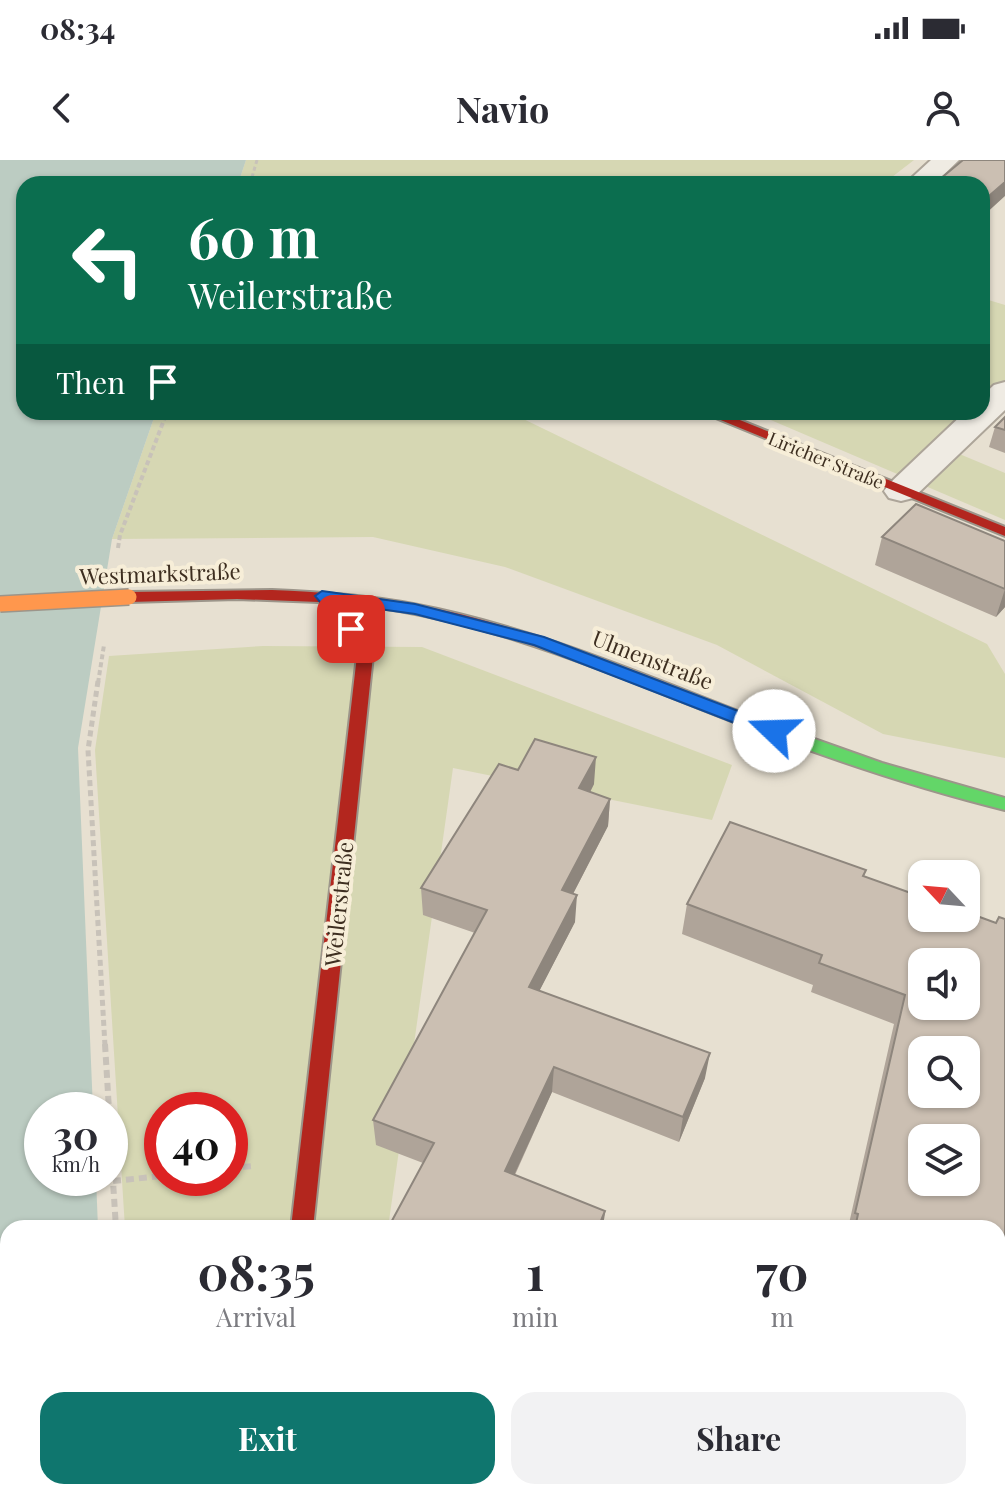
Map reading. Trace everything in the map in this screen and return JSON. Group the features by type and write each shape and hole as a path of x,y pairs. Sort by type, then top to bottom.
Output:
{"street":[{"path":"927,176 946,160"},
{"name":"Liricher Straße","path":"990,406 1005,392"},
{"name":"Liricher Straße","path":"728,420 1005,532"},
{"name":"Liricher Straße","path":"901,491 976,420"},
{"name":"Westmarkstraße","path":"0,604 254,593 322,596"},
{"name":"Ulmenstraße","path":"322,596 415,609 539,641 858,764 926,785 1005,804"},
{"name":"Weilerstraße","path":"303,1220 366,646 322,596"}],"path":[{"path":"118,550 120,535 164,420"},
{"path":"104,643 88,750 108,1092"},
{"path":"114,1196 115,1220"}],"green space":[{"path":"246,160 914,160 893,176 241,176"},
{"path":"990,300 1005,305 1005,386 990,402"},
{"path":"153,420 525,420 987,644 1005,674 1005,758 883,734 717,645 505,567 373,537 112,539"},
{"path":"771,420 972,420 945,448 1005,473 1005,520"},
{"path":"263,646 422,647 732,765 712,820 453,768 389,1220 124,1220 123,1196 128,1196 128,1092 116,1092 95,750 109,656"}],"shaded area":[{"path":"0,160 246,160 241,176 16,176 16,420 153,420 112,539 78,748 92,1092 24,1092 24,1196 97,1196 98,1220 0,1220"}],"building":[{"path":"963,160 1005,160 1005,182 990,195 990,176 944,176"},
{"path":"1005,417 1005,430 995,427"},
{"path":"916,504 1005,541 1005,589 882,537"},
{"path":"535,739 596,757 579,788 610,799 562,890 577,895 529,987 710,1053 683,1117 554,1067 505,1171 605,1211 601,1220 392,1220 434,1143 373,1120 487,910 421,888 499,764 518,770"},
{"path":"730,822 866,870 863,876 908,892 908,932 980,932 980,917 996,923 999,917 1005,919 1005,1220 857,1220 858,1214 855,1213 905,995 819,963 822,955 687,904"}],"traffic: fast":[{"path":"750,722 876,768 1005,804"}],"traffic: jam":[{"path":"728,420 1005,532"},
{"path":"129,597 308,596 415,609 501,630 543,644 750,722"},
{"path":"303,1220 366,646 322,596"}],"traffic: slow":[{"path":"0,604 129,597"}],"route":[{"path":"351,629 322,596 415,609 539,641 774,731"}]}
